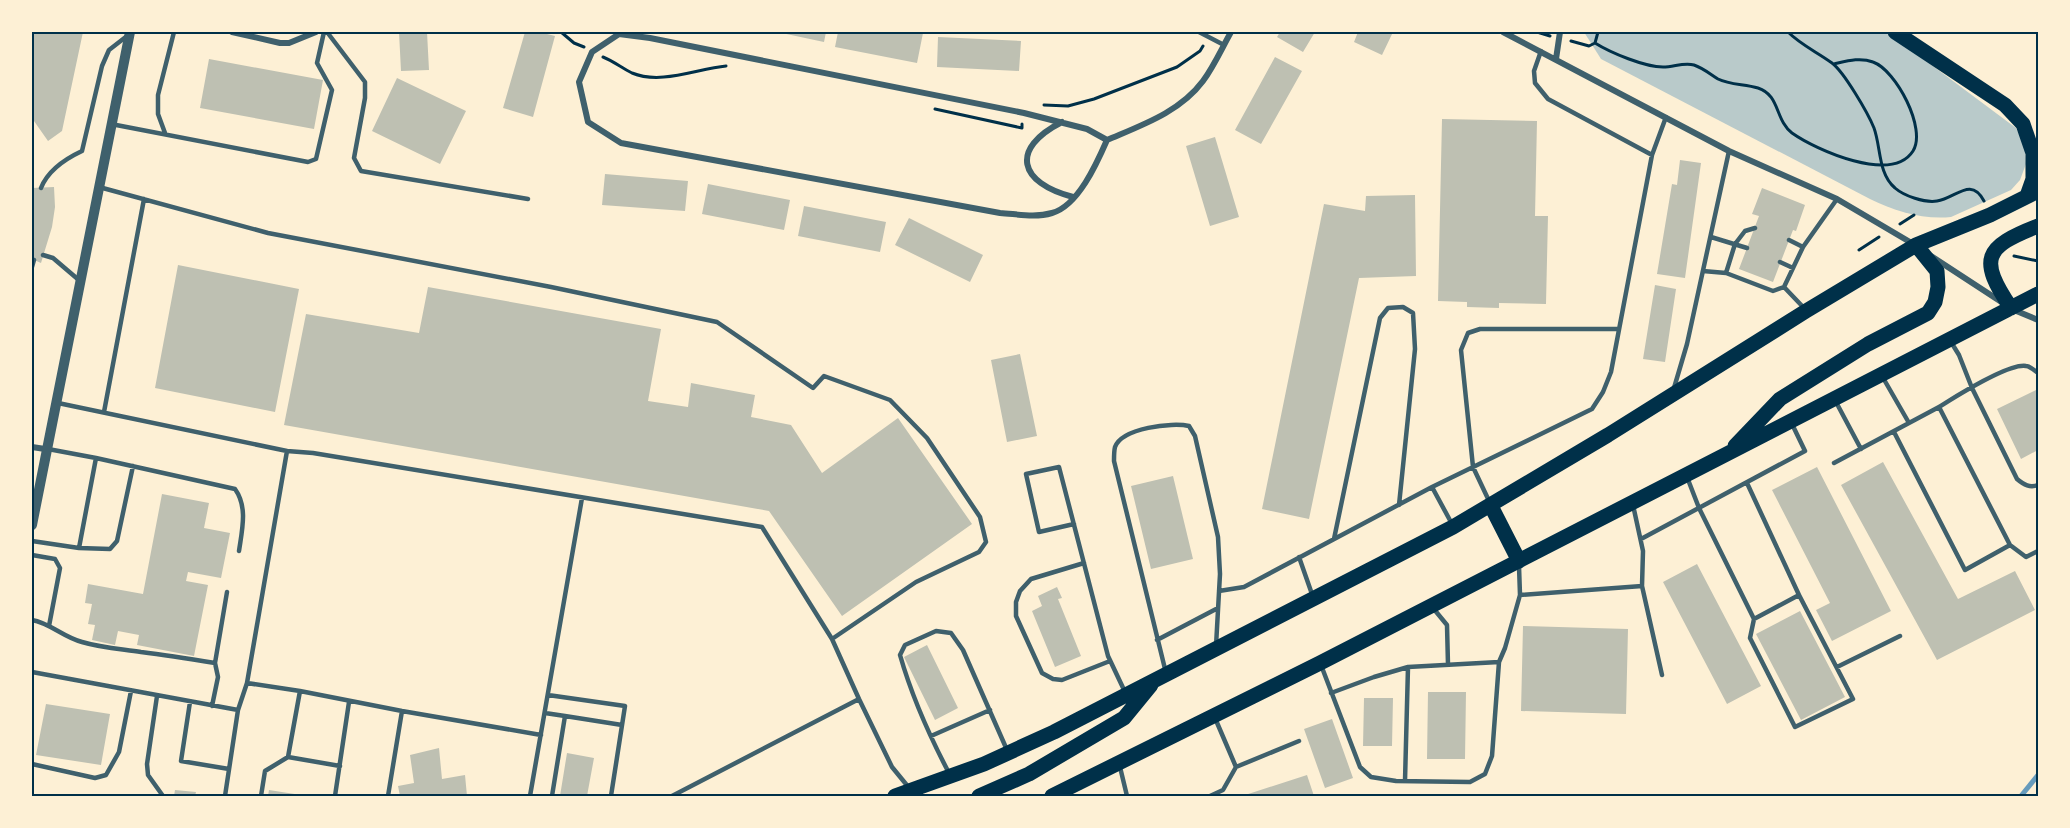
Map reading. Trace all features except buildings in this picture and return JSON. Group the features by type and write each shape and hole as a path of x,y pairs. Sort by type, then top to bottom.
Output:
{"main road":[{"path":"895,796 913,794 951,775 1054,732 1453,527 1608,435 1672,393 1916,245 2033,194 2033,153 2023,124 2005,105 1895,32"},
{"path":"2011,308 1992,278 1990,263 1996,249 2003,243 2038,226"},
{"path":"1726,454 1780,399 1868,344 1928,313 1935,302 1938,286 1937,272 1916,245"},
{"path":"1052,796 1432,606 2038,294"},
{"path":"1491,506 1519,561"},
{"path":"979,796 1038,770 1124,718 1160,677"}],"street":[{"path":"232,32 280,43 290,43 316,32"},
{"path":"1107,140 1087,129 1063,122 650,38 620,34 592,51 579,82 588,122 621,143 1000,213 1038,215 1054,213 1073,197 1091,174 1107,140 1156,119 1182,103 1203,81 1231,32"},
{"path":"1503,32 1729,151 1837,199 1916,245 2011,308 2038,320"},
{"path":"1556,59 1560,32"},
{"path":"32,525 45,449 130,33"},
{"path":"1063,122 1038,137 1030,149 1029,171 1044,187 1073,197"},
{"path":"32,447 45,449"}],"lane":[{"path":"165,133 158,114 158,95 174,32"},
{"path":"111,124 308,162 316,159 332,90 317,63 325,32"},
{"path":"325,32 364,82 365,98 354,158 361,171 528,200"},
{"path":"1199,32 1224,45"},
{"path":"41,188 45,177 68,158 82,151 102,66 109,50 130,33"},
{"path":"1541,51 1534,71 1535,83 1548,99 1652,155"},
{"path":"1219,591 1244,587 1432,487 1592,409 1603,392 1611,372 1652,155 1666,117"},
{"path":"1672,393 1687,344 1729,151"},
{"path":"99,187 268,233 551,286 717,322 813,388 824,376 890,400 927,438 980,517 986,542 979,552 916,582 832,639"},
{"path":"1703,271 1725,273 1773,291 1784,287 1803,247 1837,199"},
{"path":"104,412 144,200"},
{"path":"1725,273 1735,244 1745,231 1755,228"},
{"path":"1711,237 1747,248"},
{"path":"1789,240 1803,247"},
{"path":"43,255 52,258 80,281"},
{"path":"32,267 34,260"},
{"path":"1780,262 1793,268"},
{"path":"1784,287 1806,311"},
{"path":"1334,538 1380,318 1388,308 1403,307 1413,313 1415,349 1399,505"},
{"path":"1491,506 1473,467 1461,350 1468,333 1480,329 1619,329"},
{"path":"1950,340 2017,479 2024,485 2033,487 2038,485"},
{"path":"1834,463 1997,374 2025,366 2038,373"},
{"path":"1882,375 1909,423"},
{"path":"1834,399 1861,449"},
{"path":"55,402 287,451 313,453 762,527 832,639 892,767 913,794"},
{"path":"1939,407 2010,545 2026,556 2038,551"},
{"path":"1641,540 1805,451 1790,422"},
{"path":"1160,677 1157,640 1114,461 1115,447 1122,438 1157,425 1189,426 1195,436 1218,537 1219,591 1216,649"},
{"path":"1894,432 1965,570 2010,545"},
{"path":"45,449 235,489 241,498 243,514 239,551"},
{"path":"225,796 238,710 247,683 287,451"},
{"path":"79,548 96,458"},
{"path":"32,541 79,548 110,549 117,541 133,466"},
{"path":"1074,524 1039,531 1026,474 1059,467 1074,524 1084,563 1110,661 1126,695"},
{"path":"1686,475 1699,508 1754,619 1750,638 1795,728 1853,699 1799,595 1747,483"},
{"path":"1432,487 1453,527"},
{"path":"530,796 582,498"},
{"path":"1632,503 1641,540 1642,586 1662,675"},
{"path":"32,555 55,559 60,568 49,626"},
{"path":"1299,557 1314,599"},
{"path":"1320,663 1360,767 1371,777 1405,781 1470,782 1485,774 1492,756 1499,662 1506,648 1520,595 1519,561"},
{"path":"1084,563 1031,579 1020,591 1016,602 1016,616 1042,673 1053,679 1062,680 1110,661"},
{"path":"1520,595 1642,586"},
{"path":"212,705 218,676 215,663 227,592"},
{"path":"1754,619 1799,595"},
{"path":"1432,606 1447,625 1448,664"},
{"path":"1157,640 1218,608"},
{"path":"32,620 43,622 58,633 81,642 102,647 215,663"},
{"path":"951,775 911,692 900,656 905,645 936,632 951,633 963,650 1008,753"},
{"path":"1837,667 1900,636"},
{"path":"1331,693 1374,677 1408,668 1499,662"},
{"path":"1405,781 1408,668"},
{"path":"32,672 238,710"},
{"path":"247,683 541,735"},
{"path":"32,764 95,778 106,775 119,752 131,691"},
{"path":"288,757 300,691"},
{"path":"548,695 625,706 611,796"},
{"path":"157,696 147,764 148,775 163,796"},
{"path":"672,796 859,699"},
{"path":"190,702 181,761 229,769"},
{"path":"335,796 349,702"},
{"path":"931,736 990,710"},
{"path":"388,796 402,711"},
{"path":"545,713 622,725"},
{"path":"552,796 565,716"},
{"path":"1214,716 1236,767"},
{"path":"1210,796 1223,790 1236,767 1299,741"},
{"path":"261,796 265,771 288,757 340,766"},
{"path":"1119,764 1127,796"},
{"path":"1223,790 1226,796"}],"path":[{"path":"561,32 574,43 632,73 660,77 719,66 737,68"},
{"path":"1788,32 1805,47 1833,64 1855,95 1874,128 1885,175 1895,188 1916,198 1936,202 1969,189 1977,191 1983,198"},
{"path":"1036,104 1068,106 1094,99 1177,67 1200,51 1209,36"},
{"path":"1595,43 1652,66 1695,65 1719,79 1759,88 1771,96 1782,123 1792,133 1829,153 1850,160 1883,165 1902,160 1913,151 1917,138 1914,116 1891,76 1876,63 1863,59 1833,64"},
{"path":"926,107 1022,128 1023,120"},
{"path":"2008,253 2038,261"}],"shaded area":[{"path":"1584,32 1883,32 1894,37 2016,128 2025,146 2026,164 2020,180 2011,190 1951,217 1920,216 1899,211 1870,199 1601,59"}],"waterway":[{"path":"2021,796 2038,775"}]}
